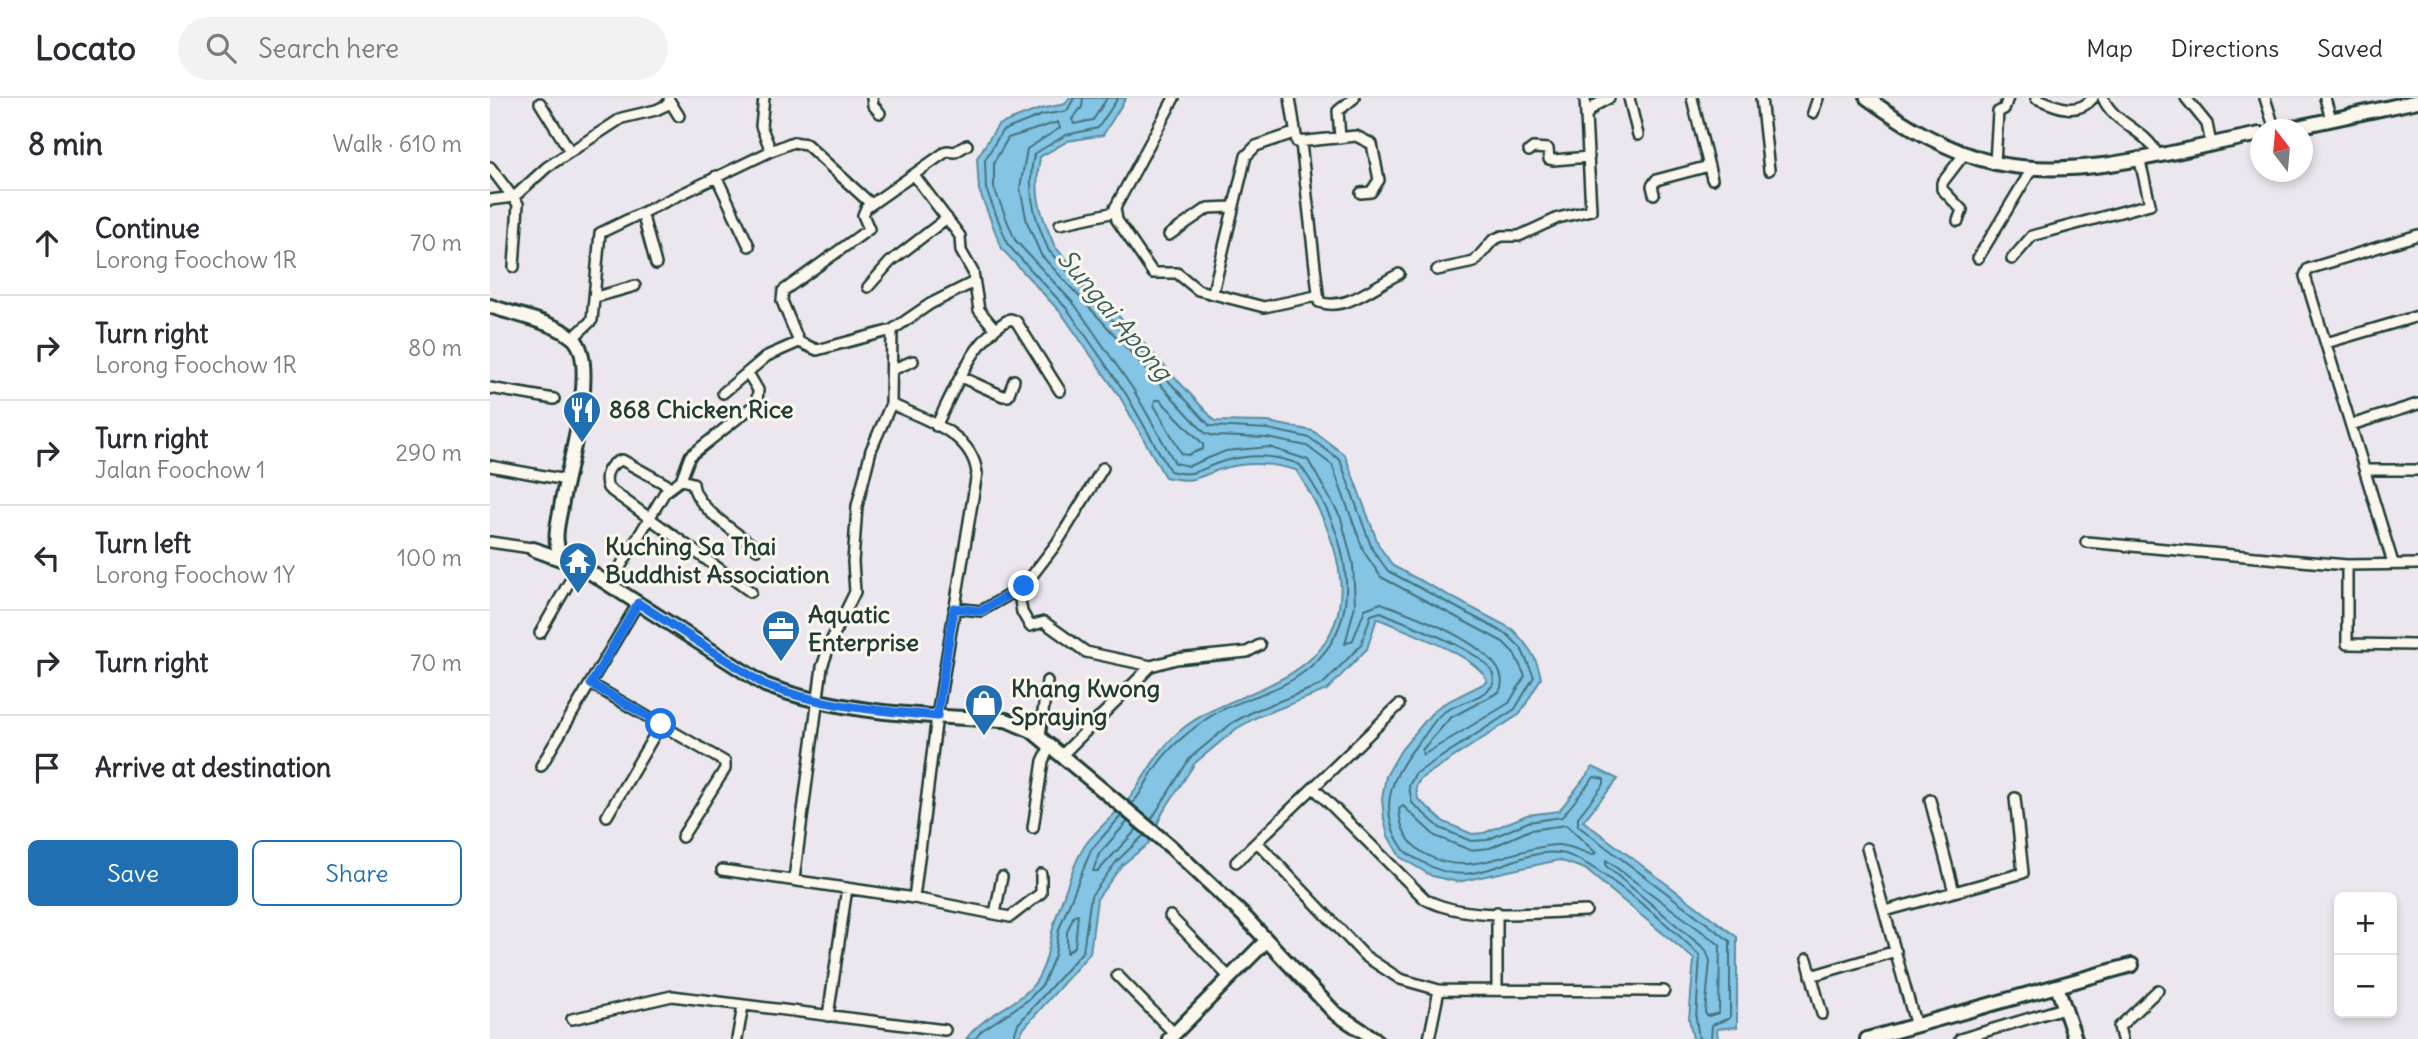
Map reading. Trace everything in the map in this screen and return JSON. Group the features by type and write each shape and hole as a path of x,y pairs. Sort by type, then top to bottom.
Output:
{"street":[{"path":"764,98 761,126 771,151"},
{"path":"872,98 873,105 880,113"},
{"path":"1115,212 1174,98"},
{"path":"1290,98 1297,142 1365,138 1372,144 1379,180 1377,187 1361,192"},
{"path":"1340,138 1338,111 1354,98"},
{"path":"1437,270 1474,262 1493,240 1502,236 1519,236 1544,223 1591,210 1585,98"},
{"path":"1587,114 1596,104 1609,98"},
{"path":"1629,98 1639,135"},
{"path":"1692,98 1712,179"},
{"path":"1761,98 1769,170"},
{"path":"1813,113 1818,98"},
{"path":"1867,98 1910,128 1965,153 1995,163 2033,167 2083,165 2250,136"},
{"path":"1995,163 1998,112 2004,109 2008,98"},
{"path":"2036,98 2070,110 2087,105 2093,98"},
{"path":"2103,98 2113,115 2147,139 2157,154"},
{"path":"2186,98 2207,124 2211,144"},
{"path":"2265,98 2272,119"},
{"path":"2325,98 2331,119"},
{"path":"490,200 514,197 570,151 622,118 656,110 669,100 679,116"},
{"path":"540,103 570,151"},
{"path":"2313,123 2416,105"},
{"path":"1213,292 1223,260 1232,207 1250,150 1294,133"},
{"path":"573,338 592,320 596,297 598,235 771,151 793,142 806,144 871,204"},
{"path":"1301,143 1316,296 1319,302 1326,305 1348,302 1399,274"},
{"path":"967,145 955,152 947,151 871,204 863,212 869,229 780,295 799,342 804,347 817,350 892,330 930,304 972,283"},
{"path":"1529,151 1533,148 1548,149 1549,159 1553,160 1589,157"},
{"path":"1958,221 1962,210 1942,189 1942,183 1965,153"},
{"path":"2012,260 2032,236 2150,204 2139,157"},
{"path":"1654,194 1652,186 1656,180 1709,166"},
{"path":"490,167 514,197 520,213 514,267"},
{"path":"1978,258 2033,167"},
{"path":"914,175 960,236 961,251 973,272 972,283 979,310 995,329"},
{"path":"716,176 749,246"},
{"path":"1169,235 1208,208 1232,207"},
{"path":"1060,224 1115,212"},
{"path":"1115,212 1153,274 1177,273 1198,290 1264,307 1316,296"},
{"path":"642,213 656,264"},
{"path":"868,287 890,261 947,218"},
{"path":"2393,563 2305,276 2308,269 2418,235"},
{"path":"596,297 635,286"},
{"path":"490,306 573,338 582,353 584,370 557,548"},
{"path":"2326,343 2418,316"},
{"path":"936,426 961,377 995,329 1010,319 1016,321 1060,391"},
{"path":"794,879 822,667 832,638 855,592 853,562 856,516 867,463 891,404 894,369 892,330"},
{"path":"723,393 767,356 799,342"},
{"path":"894,369 913,362"},
{"path":"681,480 690,456 757,402 758,390 748,373"},
{"path":"961,377 1003,396 1008,396 1014,380"},
{"path":"490,388 554,398"},
{"path":"891,404 965,443 975,462 977,473 937,716 914,898"},
{"path":"2351,425 2418,404"},
{"path":"669,486 630,462 622,460 608,469 605,479 608,488 651,516 751,592"},
{"path":"490,466 566,480"},
{"path":"954,608 981,611 1018,588 1042,565 1103,468"},
{"path":"2365,470 2418,470"},
{"path":"610,584 669,486 681,480 693,483 693,492 701,504 757,548"},
{"path":"490,542 533,549 576,563"},
{"path":"2085,542 2347,565 2418,564"},
{"path":"533,549 557,548 765,685 819,703 937,716 1006,720 1040,736 1171,847 1245,917 1335,1013 1375,1039"},
{"path":"540,633 576,563"},
{"path":"2347,565 2347,644 2418,645"},
{"path":"1018,588 1022,612 1030,626 1044,622 1086,652 1151,666 1176,659 1247,652 1260,645"},
{"path":"541,766 638,603"},
{"path":"1062,755 1151,666"},
{"path":"1040,736 1047,681"},
{"path":"591,684 726,762 725,769 682,837"},
{"path":"1236,862 1399,705"},
{"path":"607,816 661,724"},
{"path":"1033,828 1043,761 1050,746"},
{"path":"1314,788 1425,900 1450,909 1497,912 1586,911"},
{"path":"1885,911 2023,873 2015,798"},
{"path":"1930,800 1954,892"},
{"path":"1257,842 1365,956 1400,979 1439,990 1664,991"},
{"path":"1867,848 1915,1023"},
{"path":"722,870 914,898 1010,917 1041,893 1041,874"},
{"path":"995,914 1002,877"},
{"path":"828,1016 847,888"},
{"path":"1497,912 1497,990"},
{"path":"1245,917 1251,915 1259,922 1288,954 1288,963"},
{"path":"1170,916 1230,978"},
{"path":"1245,917 1255,939 1254,950 1246,962"},
{"path":"1117,975 1172,1036 1266,941"},
{"path":"1811,976 1896,951"},
{"path":"1246,962 1266,956 1288,963"},
{"path":"1807,959 1822,1014"},
{"path":"1867,1039 1915,1023 2132,965"},
{"path":"2057,986 2075,1039"},
{"path":"1429,1039 1439,990"},
{"path":"2122,1039 2119,1027 2158,990"},
{"path":"572,1019 662,996 945,1030"},
{"path":"737,1039 743,1006"},
{"path":"1960,1039 2064,1008"}],"water":[{"name":"Sungai Apong","path":"1069,98 1126,98 1103,135 1068,141 1040,157 1037,183 1039,203 1055,247 1215,421 1268,422 1313,431 1345,455 1379,546 1393,566 1512,629 1534,657 1541,678 1520,714 1420,779 1416,787 1418,799 1444,822 1472,834 1484,833 1527,815 1559,811 1593,767 1618,779 1583,821 1737,937 1737,1027 1717,1029 1718,1039 1693,1039 1689,1019 1694,959 1585,869 1559,860 1458,882 1432,876 1400,857 1388,836 1384,819 1382,799 1386,776 1401,750 1430,715 1441,705 1487,682 1482,672 1456,653 1377,618 1367,649 1327,690 1257,717 1236,729 1195,763 1163,812 1148,844 1122,865 1097,899 1090,953 1023,1029 1018,1039 966,1039 983,1022 1032,987 1045,962 1055,920 1081,852 1131,796 1168,743 1199,718 1282,679 1301,667 1317,652 1330,634 1338,614 1341,592 1339,571 1327,528 1296,470 1246,464 1193,479 1165,477 1120,397 1062,314 1002,249 979,190 977,158 998,125 1040,109 1065,104"}],"place":[{"name":"868 Chicken Rice","path":"582,444"},
{"name":"Kuching Sa Thai Buddhist Association","path":"578,595"},
{"name":"Aquatic Enterprise","path":"781,663"},
{"name":"Khang Kwong Spraying","path":"984,737"}],"route":[{"path":"661,724 591,684 638,603 765,685 780,691 830,706 937,716 954,608 968,612 981,611 1024,586"}]}
